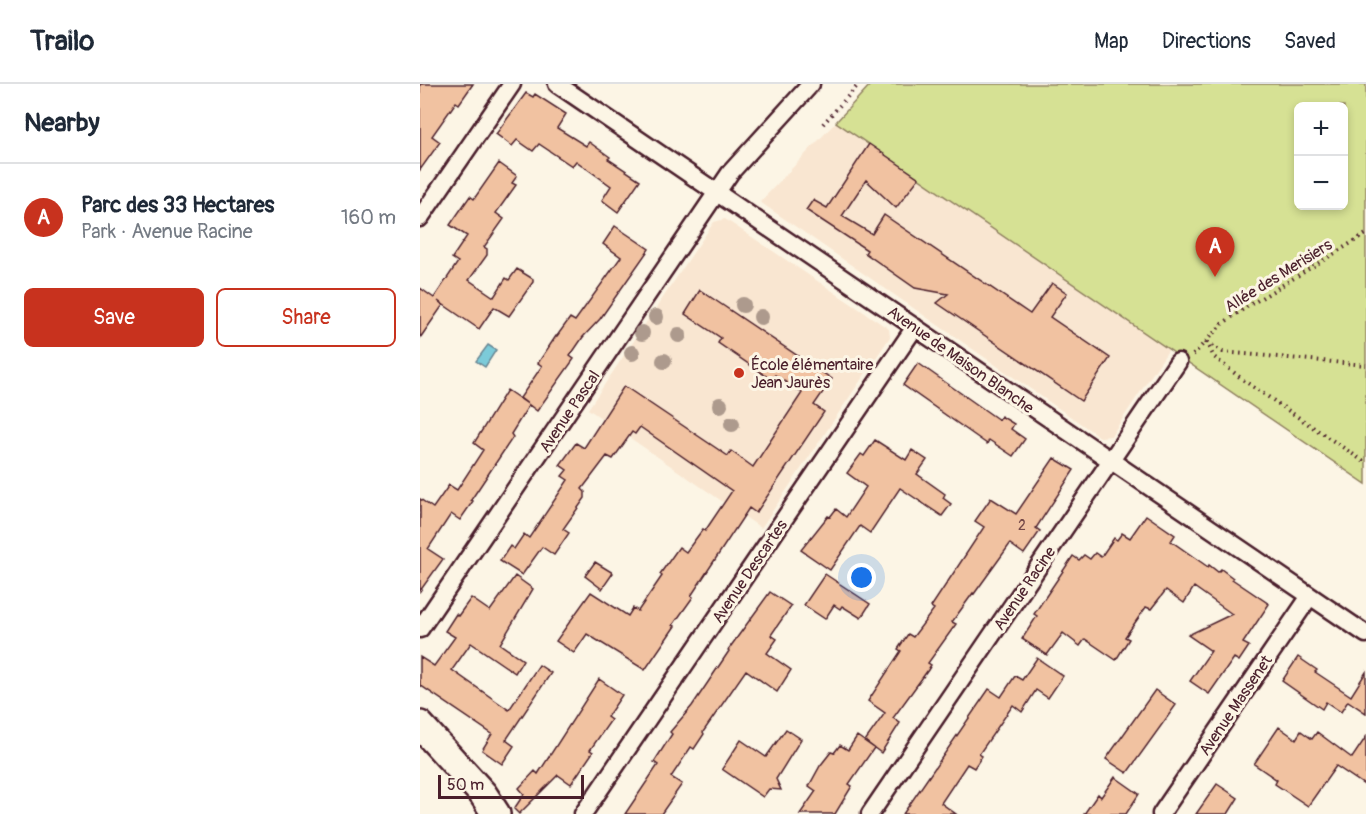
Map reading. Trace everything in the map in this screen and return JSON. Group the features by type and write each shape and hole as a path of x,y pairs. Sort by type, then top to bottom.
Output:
{"main road":[{"path":"420,725 483,794 490,812"},
{"path":"420,743 490,812"}],"street":[{"path":"420,218 513,84"},
{"name":"Avenue de Maison Blanche","path":"557,84 1366,634"},
{"name":"Avenue Pascal","path":"420,629 730,173 812,84"},
{"name":"Avenue Descartes","path":"583,814 915,327"},
{"name":"Avenue Racine","path":"870,814 1178,362"},
{"name":"Avenue Massenet","path":"1161,814 1310,596"}],"path":[{"path":"822,124 859,84"},
{"name":"Allée des Merisiers","path":"1178,362 1193,356 1222,324 1245,308 1366,234"},
{"path":"1206,342 1223,352 1366,365"},
{"path":"1206,342 1214,357 1245,382 1366,463"}],"shaded area":[{"path":"836,122 1169,349 1111,436 1100,437 760,202"},
{"name":"École élémentaire Jean Jaurès","path":"725,219 889,329 890,337 761,528 588,409 714,222"}],"green space":[{"path":"871,84 1366,84 1366,484 836,122"}],"water":[{"path":"488,345 496,350 485,367 476,361"}],"building":[{"path":"420,84 473,84 459,104 456,102 432,136 440,142 420,170"},
{"path":"526,93 533,97 535,94 566,114 557,128 586,146 589,142 610,157 608,159 640,180 618,212 602,200 611,186 576,161 572,166 539,144 533,151 517,140 512,146 496,134"},
{"path":"869,144 919,178 896,208 866,180 842,216 872,234 884,215 1030,314 1052,283 1067,293 1050,317 1110,358 1081,401 937,303 948,294 915,288 865,253 867,250 806,210 813,200 827,208"},
{"path":"499,163 517,176 512,183 516,185 496,213 504,219 484,247 487,249 487,255 469,280 494,297 506,278 509,280 517,269 533,279 533,282 509,316 494,307 479,329 438,301 443,305 420,338 420,288 434,298 458,262 452,258 467,236 450,225 470,196 474,199"},
{"path":"615,226 649,249 600,319 583,337 570,356 574,359 537,411 520,398 542,366 538,363 556,336 570,318 575,321 621,257 603,244"},
{"path":"700,290 832,379 814,405 824,412 756,513 749,508 645,670 587,634 574,653 556,641 591,592 628,616 633,608 638,611 679,547 686,552 703,529 705,531 732,491 640,427 635,434 632,432 613,459 607,456 582,489 585,492 585,498 563,529 569,533 554,555 542,547 522,575 500,561 510,546 514,549 524,534 529,538 568,480 562,476 567,470 560,465 576,443 584,448 624,386 728,456 731,451 753,467 802,393 775,375 772,380 718,343 721,338 685,314"},
{"path":"918,363 999,420 1001,416 1014,424 1011,429 1025,439 1013,456 989,440 987,444 903,385"},
{"path":"507,390 529,405 511,434 513,437 460,520 451,514 428,549 443,559 420,591 420,499 433,508 449,485 457,490 483,450 474,443"},
{"path":"875,440 906,460 912,450 927,460 917,474 945,494 943,498 951,504 942,516 900,488 870,533 860,526 830,570 801,550 836,509 846,517 866,487 847,473 861,454 864,456"},
{"path":"1054,458 1074,470 1036,528 1040,531 1024,554 1010,544 952,622 956,624 928,663 931,665 928,670 893,718 900,723 881,753 865,741 885,713 868,701 901,651 898,649 908,634 913,637 934,609 931,607 984,527 975,521 991,498 1016,514"},
{"path":"1146,515 1175,535 1171,541 1208,567 1209,565 1218,572 1221,569 1269,604 1243,643 1249,646 1239,661 1234,658 1209,694 1190,681 1211,651 1188,635 1232,614 1194,587 1184,603 1166,590 1151,609 1146,607 1125,637 1129,639 1116,660 1085,639 1080,646 1063,633 1047,655 1022,639 1037,616 1034,614 1073,556 1079,560 1084,555 1090,559 1095,553 1101,557 1114,538 1117,540 1122,533 1130,538"},
{"path":"595,562 613,573 602,589 585,576"},
{"path":"825,574 870,604 861,618 842,606 840,609 834,605 825,619 804,605"},
{"path":"515,576 533,589 500,644 523,660 515,673 471,643 452,670 509,710 539,665 551,673 506,740 514,746 502,764 482,750 492,734 420,685 420,657 434,666 455,637 445,631 456,614 458,616 471,598 490,611"},
{"path":"770,592 791,606 771,635 777,639 767,653 791,670 777,692 746,670 703,732 704,734 694,749 691,747 671,777 682,784 661,814 625,814 658,765 654,762 672,734 670,732 692,706 728,650"},
{"path":"1298,657 1317,670 1315,672 1351,696 1366,672 1366,713 1348,701 1341,712 1326,702 1322,709 1282,681"},
{"path":"1037,658 1063,676 1048,698 1036,690 1022,712 1013,705 979,754 982,756 974,768 967,764 941,803 956,814 903,814 989,689 1001,697 1015,676 1022,680"},
{"path":"599,679 622,695 607,717 611,720 590,750 593,752 571,784 558,775 519,814 514,809 524,794 519,788 535,771 538,774"},
{"path":"1155,690 1176,705 1127,773 1106,759"},
{"path":"1279,727 1296,739 1301,731 1312,739 1317,732 1352,758 1366,737 1366,786 1336,766 1308,806 1275,784 1277,780 1254,764"},
{"path":"786,729 801,739 776,779 781,790 769,789 763,797 722,769 741,740 766,757"},
{"path":"857,736 874,748 849,784 852,786 835,814 800,814 816,791 809,786 820,766 840,745 848,750"},
{"path":"1115,777 1139,794 1126,814 1084,814 1098,794 1101,797"},
{"path":"1217,784 1238,798 1228,814 1196,814"}],"place":[{"name":"Parc des 33 Hectares","path":"1215,277"},
{"name":"École élémentaire Jean Jaurès","path":"739,373"}]}
